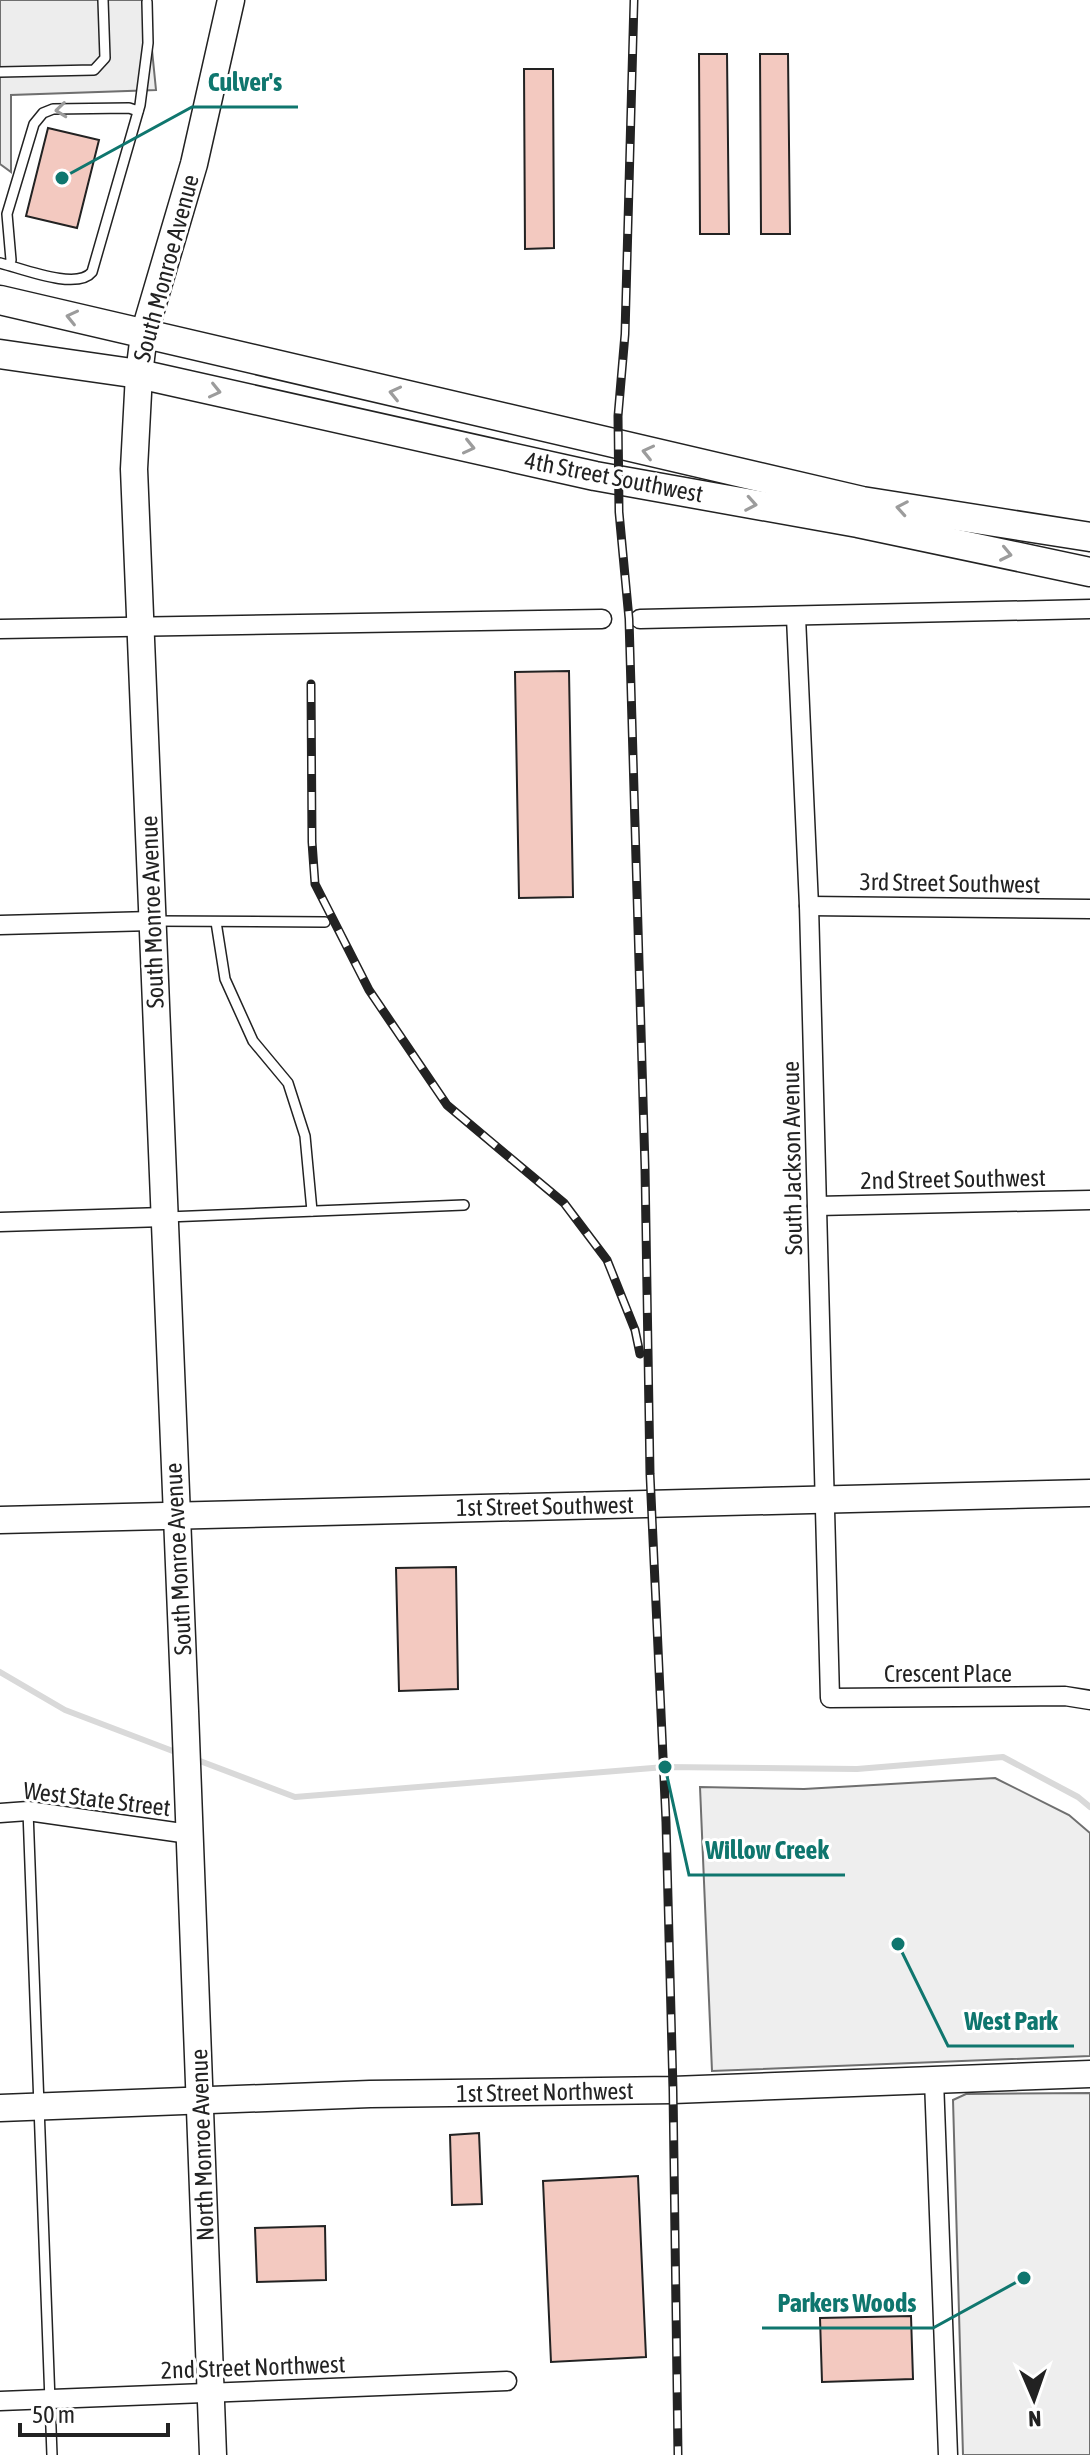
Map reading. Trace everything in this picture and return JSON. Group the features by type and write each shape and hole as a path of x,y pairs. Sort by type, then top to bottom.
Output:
{"main road":[{"name":"South Monroe Avenue","path":"189,1826 134,469 144,334 194,164 231,0"},
{"name":"4th Street Southwest","path":"0,300 862,501 1090,537"},
{"name":"4th Street Southwest","path":"0,354 139,374 595,476 858,523 1090,572"},
{"name":"1st Street Southwest","path":"0,1520 1090,1493"},
{"name":"North Monroe Avenue","path":"189,1826 213,2455"},
{"name":"1st Street Northwest","path":"0,2108 370,2094 673,2090 1090,2074"}],"street":[{"path":"640,619 1090,609"},
{"name":"South Jackson Avenue","path":"796,617 809,906 830,1698"},
{"path":"0,629 602,619"},
{"name":"3rd Street Southwest","path":"809,906 1090,909"},
{"path":"0,925 152,921"},
{"name":"2nd Street Southwest","path":"817,1206 1090,1200"},
{"path":"0,1222 164,1217"},
{"path":"1065,1696 1090,1685"},
{"path":"1065,1696 1090,1700"},
{"name":"Crescent Place","path":"830,1698 1065,1696"},
{"name":"West State Street","path":"0,1813 28,1811 189,1826"},
{"path":"934,2080 948,2455"},
{"name":"2nd Street Northwest","path":"0,2401 507,2381"}],"lane":[{"path":"0,72 94,70 105,58 103,0"},
{"path":"4,264 68,280 88,277 92,272 138,111 148,43 147,2"},
{"path":"4,264 11,260 7,214 34,124 43,113 53,109 129,108 138,111"},
{"path":"152,921 325,922"},
{"path":"216,922 225,979 253,1041 288,1083 305,1136 312,1211"},
{"path":"164,1217 464,1205"},
{"path":"28,1811 52,2455"}],"shaded area":[{"path":"0,0 147,0 156,90 11,95 11,172 0,164"},
{"path":"995,1778 1069,1815 1090,1833 1090,2056 712,2071 700,1787 804,1789"},
{"path":"1090,2093 1090,2455 963,2455 953,2100 966,2094"}],"building":[{"path":"699,54 727,54 729,234 700,234"},
{"path":"760,54 788,54 790,234 761,234"},
{"path":"524,69 553,69 554,248 525,249"},
{"path":"48,128 99,140 77,228 26,216"},
{"path":"569,671 573,897 519,898 515,672"},
{"path":"456,1567 458,1689 399,1691 396,1568"},
{"path":"479,2133 482,2204 452,2205 450,2135"},
{"path":"638,2176 646,2357 551,2362 543,2181"},
{"path":"325,2226 326,2280 257,2282 255,2228"},
{"path":"911,2316 913,2379 822,2382 820,2318"}],"waterway":[{"path":"0,1672 65,1710 178,1753"},
{"path":"192,1758 295,1797 665,1767 857,1769 1003,1757 1078,1797 1090,1807"}],"railway":[{"path":"634,0 625,334 618,416 619,512 629,619 645,1168 650,1474 666,1822 678,2455"},
{"path":"311,684 315,884 369,990 447,1105 564,1203 607,1260 635,1330 640,1354"}],"place":[{"name":"Culver's","path":"62,178"},
{"name":"Willow Creek","path":"665,1767"},
{"name":"West Park","path":"898,1944"},
{"name":"Parkers Woods","path":"1024,2278"}]}
